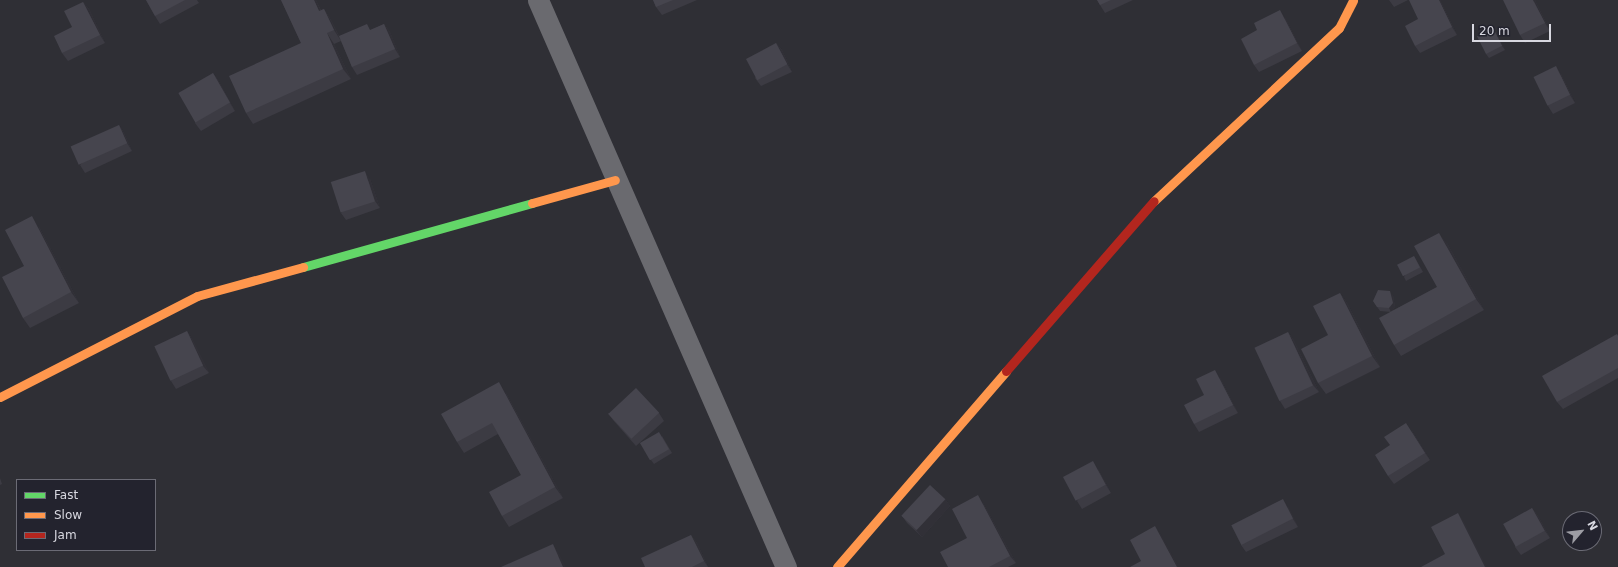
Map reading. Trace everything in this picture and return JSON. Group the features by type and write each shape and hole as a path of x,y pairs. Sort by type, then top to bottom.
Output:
{"street":[{"path":"538,0 615,180 786,567"},
{"path":"837,567 1142,213 1339,28 1353,0"},
{"path":"0,397 197,296 615,180"}],"building":[{"path":"146,0 185,0 155,16"},
{"path":"281,0 314,0 319,11 324,9 334,30 327,33 343,69 246,113 229,76 301,43"},
{"path":"653,0 673,0 656,7"},
{"path":"1097,0 1111,0 1100,5"},
{"path":"1409,0 1439,0 1452,27 1415,46 1405,26 1418,19"},
{"path":"1503,0 1533,0 1545,23 1520,35"},
{"path":"83,2 100,35 62,53 54,36 72,27 64,11"},
{"path":"1280,10 1297,43 1254,65 1241,39 1257,30 1254,23"},
{"path":"367,24 370,30 384,24 395,49 352,67 339,36"},
{"path":"1493,28 1502,46 1486,54 1477,36"},
{"path":"776,43 787,64 757,80 746,59"},
{"path":"1556,66 1570,95 1548,106 1534,77"},
{"path":"213,73 230,102 195,122 178,93"},
{"path":"119,125 127,143 79,165 71,147"},
{"path":"365,171 375,201 341,213 331,182"},
{"path":"32,216 71,292 23,318 2,277 24,266 5,230"},
{"path":"1439,233 1476,299 1394,345 1379,318 1437,287 1414,246"},
{"path":"1414,256 1420,268 1403,276 1397,265"},
{"path":"1378,290 1390,291 1393,303 1389,308 1377,307 1373,301"},
{"path":"1340,293 1372,356 1318,383 1301,349 1328,335 1313,306"},
{"path":"187,331 203,365 170,381 154,346"},
{"path":"1288,332 1313,385 1279,401 1254,348"},
{"path":"1617,334 1618,368 1557,402 1542,376"},
{"path":"1215,370 1233,405 1194,424 1184,405 1204,395 1196,379"},
{"path":"499,382 555,487 502,516 489,492 521,475 492,423 457,442 441,414"},
{"path":"636,388 659,413 631,439 608,414"},
{"path":"1406,423 1425,453 1388,476 1375,455 1390,445 1384,437"},
{"path":"659,432 669,449 650,460 640,443"},
{"path":"1093,461 1106,485 1076,501 1063,477"},
{"path":"930,485 945,499 917,530 901,516"},
{"path":"978,495 1010,556 989,567 948,567 940,552 967,538 952,509"},
{"path":"1283,499 1293,519 1241,545 1231,525"},
{"path":"1532,508 1545,531 1516,547 1503,524"},
{"path":"1458,513 1485,567 1421,567 1445,554 1431,527"},
{"path":"1155,526 1177,567 1130,567 1141,561 1130,540"},
{"path":"691,535 704,561 692,567 645,567 641,558"},
{"path":"553,544 563,567 501,567"}],"traffic: fast":[{"path":"303,267 532,203"}],"traffic: slow":[{"path":"1154,201 1339,28 1353,0"},
{"path":"532,203 615,180"},
{"path":"0,397 197,296 303,267"},
{"path":"837,567 1006,371"}],"traffic: jam":[{"path":"1006,371 1154,201"}]}
